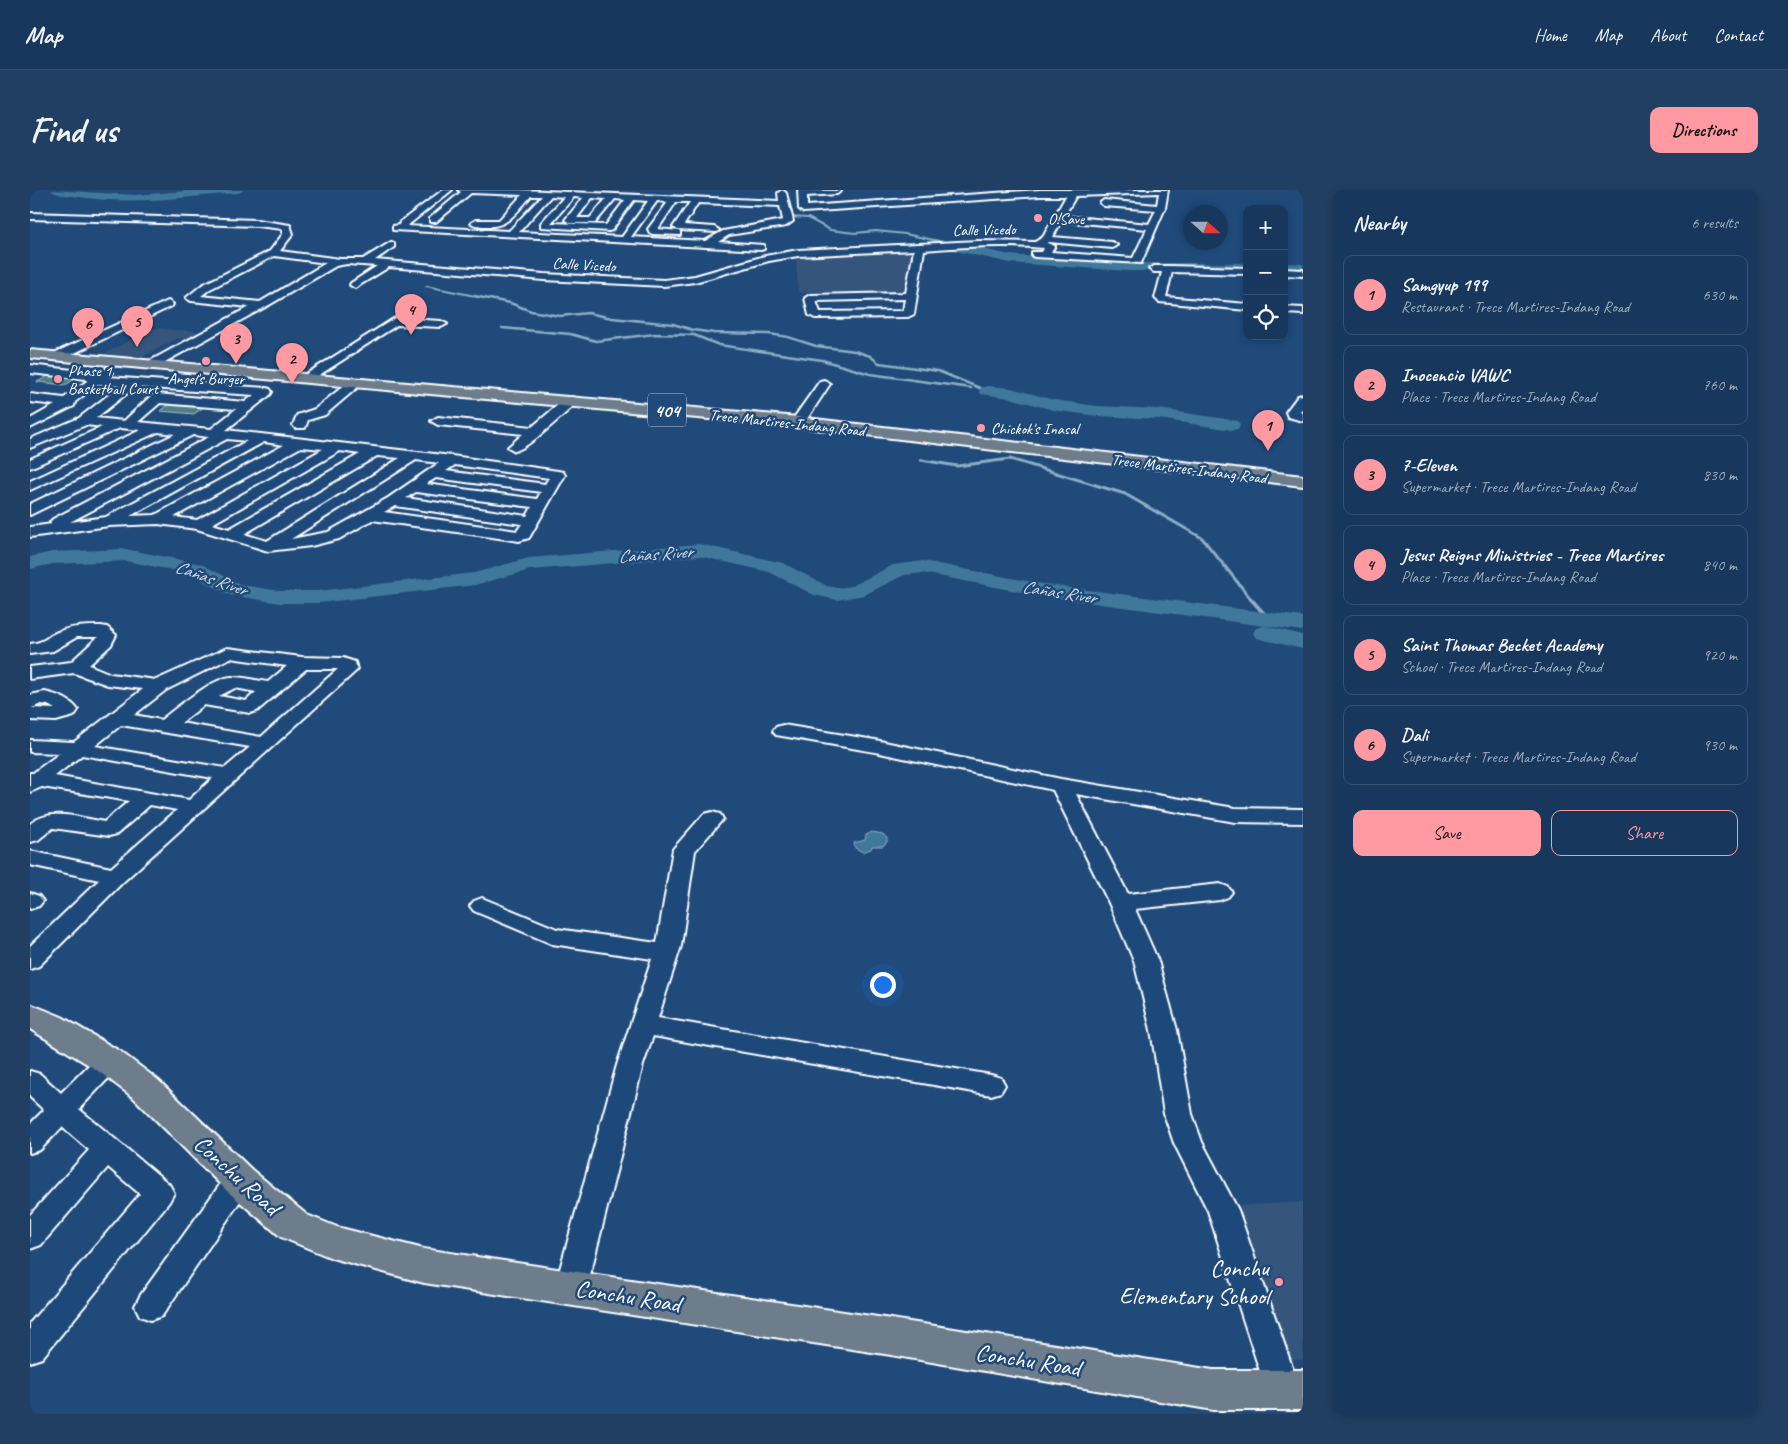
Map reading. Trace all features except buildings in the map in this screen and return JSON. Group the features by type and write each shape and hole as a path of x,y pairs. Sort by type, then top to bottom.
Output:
{"main road":[{"name":"Trece Martires-Indang Road","path":"30,354 798,422 1303,481"},
{"name":"Conchu Road","path":"30,1016 51,1025 109,1061 146,1090 239,1180 294,1226 332,1242 424,1266 891,1337 1213,1390 1293,1390"}],"street":[{"path":"448,190 403,224 770,247 782,255"},
{"path":"462,190 549,194 781,195"},
{"path":"469,190 433,220 499,223 529,193"},
{"path":"824,190 854,195"},
{"path":"1052,190 1061,214 1076,242"},
{"path":"1061,214 1128,191 1160,190"},
{"path":"1068,256 1137,261 1140,248 1153,227 1164,190"},
{"path":"802,196 837,191"},
{"path":"1117,204 1128,191"},
{"path":"1130,220 1143,191"},
{"path":"482,199 490,192"},
{"path":"500,200 507,192"},
{"path":"898,192 910,199"},
{"path":"919,192 924,195 947,192 1041,192 1061,214 1122,240 1113,260"},
{"path":"573,193 589,196 631,198 656,194 673,200 695,201 734,207 781,195"},
{"path":"573,193 544,225 609,228 631,198"},
{"path":"802,196 803,209 973,193"},
{"path":"514,231 549,194"},
{"path":"625,239 656,194"},
{"path":"744,194 781,195"},
{"path":"396,228 625,239 688,240 707,244 726,233 786,223 788,221 781,215 781,195"},
{"path":"802,196 854,195 910,199"},
{"path":"589,196 570,220 592,221 612,197"},
{"path":"673,200 652,229 653,232 699,235"},
{"path":"695,201 678,226 713,225 746,219 764,221"},
{"path":"1061,214 1099,202 1117,204 1130,220"},
{"path":"1099,202 1130,220"},
{"path":"746,219 754,203"},
{"path":"1130,220 1160,208"},
{"path":"468,216 483,216 488,212"},
{"path":"1061,214 1130,220 1153,227"},
{"path":"1061,214 1068,256"},
{"name":"Calle Vicedo","path":"152,365 333,263 366,262 544,278 684,281 782,255 974,242 1061,214"},
{"path":"30,216 257,223 287,226 288,234 272,253 206,287 190,298 261,305"},
{"path":"688,240 713,225"},
{"path":"1076,242 1120,246"},
{"path":"1068,256 1076,242"},
{"path":"366,262 391,244"},
{"path":"1090,258 1098,244"},
{"path":"911,301 810,298 815,316 908,314 911,301 920,247"},
{"path":"319,258 332,251"},
{"path":"272,253 340,262"},
{"path":"355,285 413,253"},
{"path":"1154,269 1226,275 1243,272"},
{"path":"1168,269 1160,298 1222,301 1243,306"},
{"path":"1288,272 1303,273"},
{"path":"58,356 168,304"},
{"path":"1288,310 1303,311"},
{"path":"306,378 395,321 441,324"},
{"path":"30,424 49,416 69,402 116,362"},
{"path":"30,369 93,381 133,382 266,392 248,406 219,434 38,531"},
{"path":"67,387 93,381"},
{"path":"30,444 84,421 133,382"},
{"path":"300,425 302,418 320,412 355,383"},
{"path":"798,422 824,384"},
{"path":"117,395 248,406"},
{"path":"30,398 69,402"},
{"path":"30,464 121,425 157,398"},
{"path":"1303,399 1293,412 1303,417"},
{"path":"515,448 570,401"},
{"path":"30,510 190,424 214,403"},
{"path":"30,414 65,418"},
{"path":"84,421 156,428 190,424 219,434 558,474 523,535 514,536 370,515"},
{"path":"438,421 536,431"},
{"path":"30,486 156,428"},
{"path":"109,520 262,438"},
{"path":"158,519 297,443"},
{"path":"199,525 337,447"},
{"path":"230,535 372,452"},
{"path":"268,546 413,456"},
{"path":"38,531 109,520 158,519 199,525 268,546 332,536 393,501 452,460"},
{"path":"433,473 549,489"},
{"path":"412,487 541,504"},
{"path":"393,501 531,521"},
{"path":"30,649 47,647 65,635 76,632 101,631 107,635 105,641 76,667"},
{"path":"30,960 116,876 348,670 348,666 343,664 302,663 232,652 159,686 33,782"},
{"path":"165,726 200,699 232,682 273,689 302,663"},
{"path":"30,673 76,667 108,679 159,686"},
{"path":"30,703 38,698 45,697 68,710 56,715 30,714"},
{"path":"116,718 264,743"},
{"path":"783,731 875,746 1061,785 1241,816 1303,816"},
{"path":"30,746 76,749 229,775"},
{"path":"33,782 146,797 194,807"},
{"path":"1061,785 1121,903 1146,965 1164,1030 1178,1114 1188,1144 1223,1210 1293,1390"},
{"path":"30,835 44,823 53,821 109,829 146,797"},
{"path":"571,1287 625,1083 667,952 684,849 712,820"},
{"path":"30,858 116,876"},
{"path":"1121,903 1220,892"},
{"path":"482,906 552,936 632,949 667,952"},
{"path":"643,1025 991,1085"},
{"path":"30,1142 109,1061"},
{"path":"30,1081 158,1193 30,1347"},
{"path":"30,1236 107,1149"},
{"path":"151,1306 239,1180"}],"shaded area":[{"path":"916,252 909,293 798,292 796,255"},
{"path":"153,328 202,332 190,339 178,338 136,360 100,356"},
{"path":"872,832 883,834 887,838 887,842 883,846 872,846 871,849 863,852 855,848 854,843 865,840 866,835"},
{"name":"Conchu Elementary School","path":"1303,1202 1303,1360 1281,1359 1231,1206"}],"green space":[{"name":"Phase 1 Basketball Court","path":"52,374 80,377 65,385 37,382"},
{"path":"173,402 207,405 194,414 160,411"}],"waterway":[{"path":"56,190 91,196 135,198 239,190"},
{"path":"789,217 808,218 830,230 855,233 876,231 905,234 939,241"},
{"path":"956,247 1010,259 1128,267 1243,267"},
{"path":"1288,267 1303,268"},
{"path":"426,286 480,297"},
{"path":"474,296 510,303 531,311 560,316 588,313 612,318 673,324 693,330 714,333 769,334 788,337 816,346 855,351 870,356 879,363 938,371 987,391"},
{"path":"502,328 570,334 596,341 655,334 694,335 719,345 822,360 870,374 971,388"},
{"path":"987,391 1011,393 1053,405 1097,411 1159,414 1232,425"},
{"path":"921,460 957,466 1010,459 1125,494 1202,538 1251,599"},
{"name":"Cañas River","path":"30,563 52,558 125,555 194,568 237,591 280,597 318,597 475,579 529,564 699,550 776,567 821,591 837,594 857,591 900,569 923,567 1048,591 1303,624"},
{"path":"1250,598 1268,618"},
{"path":"1264,633 1303,642"}],"place":[{"name":"O!Save","path":"1038,218"},
{"name":"Jesus Reigns Ministries - Trece Martires","path":"411,335"},
{"name":"Saint Thomas Becket Academy","path":"137,347"},
{"name":"Dali","path":"88,349"},
{"name":"Angel's Burger","path":"206,361"},
{"name":"7-Eleven","path":"236,364"},
{"name":"Phase 1 Basketball Court","path":"58,379"},
{"name":"Inocencio VAWC","path":"292,384"},
{"name":"Chickok's Inasal","path":"981,428"},
{"name":"Samgyup 199","path":"1268,451"},
{"name":"Conchu Elementary School","path":"1279,1282"}]}
